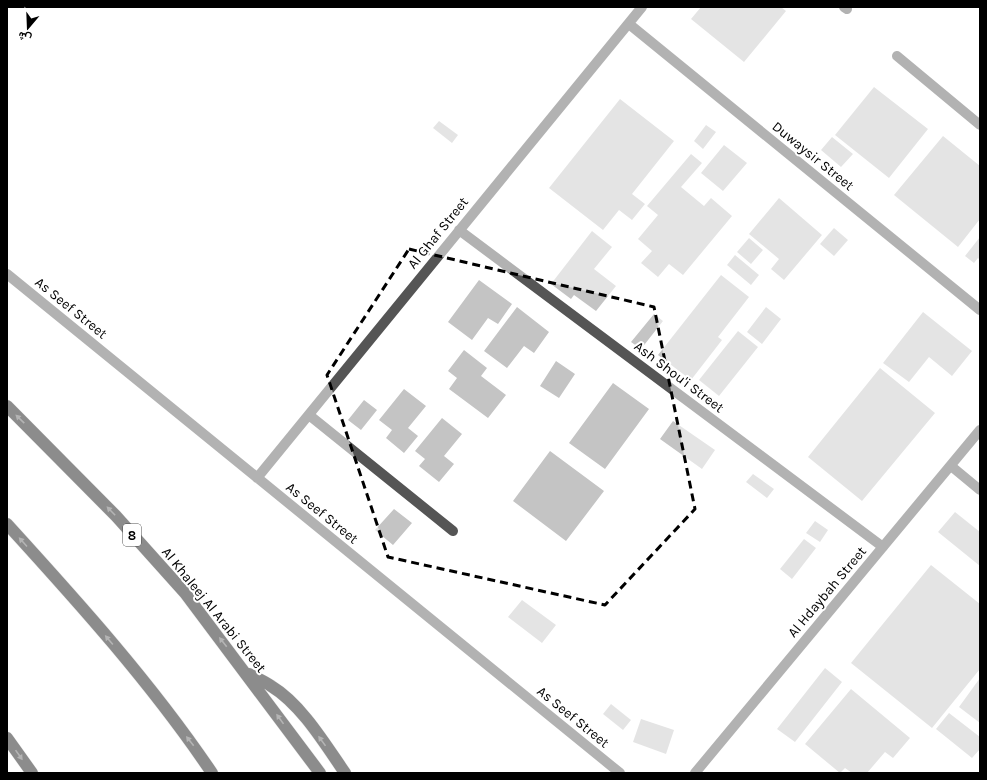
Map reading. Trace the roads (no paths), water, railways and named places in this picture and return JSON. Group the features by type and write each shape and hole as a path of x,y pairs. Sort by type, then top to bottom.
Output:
{"highway":[{"name":"Al Khaleej Al Arabi Street","path":"7,406 116,516 185,593 320,773"},
{"path":"7,524 68,592 132,668 194,746 212,773"},
{"path":"246,673 272,686 291,703 308,721 345,773"},
{"path":"7,738 32,773"}],"street":[{"name":"Al Ghaf Street","path":"257,478 642,7"},
{"name":"Duwaysir Street","path":"629,24 980,310"},
{"path":"897,56 980,125"},
{"name":"Ash Shou'i Street","path":"459,230 883,547"},
{"name":"As Seef Street","path":"7,274 620,773"},
{"path":"308,415 453,530"},
{"name":"Al Hdaybah Street","path":"695,773 980,430"},
{"path":"951,466 980,490"}]}
